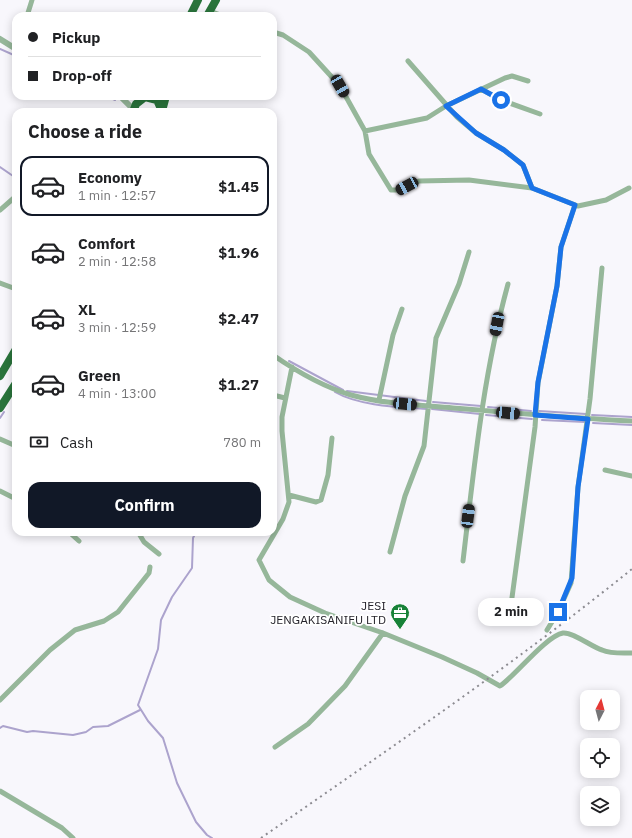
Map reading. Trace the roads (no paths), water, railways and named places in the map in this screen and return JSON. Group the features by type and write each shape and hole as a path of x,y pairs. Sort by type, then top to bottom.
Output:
{"highway":[{"path":"192,12 198,0"},
{"path":"210,12 216,0"},
{"path":"0,376 12,356"},
{"path":"0,408 12,390"}],"street":[{"path":"28,12 32,0"},
{"path":"277,33 283,35 297,44 318,61 340,86 365,132 369,154 391,190 399,190 419,181 447,179 494,182 532,188 575,205 606,200 629,188"},
{"path":"0,39 8,46"},
{"path":"0,45 12,48"},
{"path":"408,61 446,106 476,133 504,150 523,165 532,188"},
{"path":"365,132 427,118 446,106 505,78 512,76 528,81"},
{"path":"481,89 501,100 540,114"},
{"path":"125,100 132,108"},
{"path":"0,210 12,200"},
{"path":"511,605 538,382 557,286 561,247 575,205"},
{"path":"390,552 406,496 424,446 436,338 459,284 469,252"},
{"path":"547,630 558,612 571,583 578,487 588,419 602,268"},
{"path":"0,283 12,288"},
{"path":"463,561 481,410 499,314 508,284"},
{"path":"379,400 393,335 402,309"},
{"path":"277,357 292,367 340,391 379,400 535,415 632,421"},
{"path":"277,530 288,508 289,495 282,440 282,417 292,367"},
{"path":"277,396 285,398"},
{"path":"289,495 316,502 321,500 328,475 332,438"},
{"path":"0,439 12,444"},
{"path":"605,470 632,476"},
{"path":"0,491 12,497"},
{"path":"73,536 79,541"},
{"path":"140,536 144,542 159,554"},
{"path":"273,536 260,560 268,580 290,597 325,613 383,633 466,667 500,686 546,644 561,634 569,634 602,651 632,653"},
{"path":"0,700 50,650 75,630 104,621 118,612 149,574 150,567"},
{"path":"275,747 308,724 345,686 383,633"},
{"path":"0,791 62,828 73,838"}],"waterway":[{"path":"0,49 12,54"},
{"path":"0,167 12,175"},
{"path":"289,361 343,390"},
{"path":"347,391 426,401"},
{"path":"335,392 345,397 367,403 427,409"},
{"path":"433,402 481,406"},
{"path":"488,407 531,411"},
{"path":"432,409 480,414"},
{"path":"539,411 586,414"},
{"path":"0,418 4,412"},
{"path":"486,415 532,419"},
{"path":"592,415 632,417"},
{"path":"542,420 585,422"},
{"path":"593,423 632,425"},
{"path":"194,536 192,568 172,597 161,620 158,649 138,705 148,721 163,738 177,783 196,822 207,835 212,838"},
{"path":"0,728 3,726 27,732 33,731 73,735 86,732 93,727 108,726 140,710"}],"railway":[{"path":"261,838 495,673 587,605 632,569"}],"place":[{"name":"JESI JENGAKISANIFU LTD","path":"400,630"}]}
